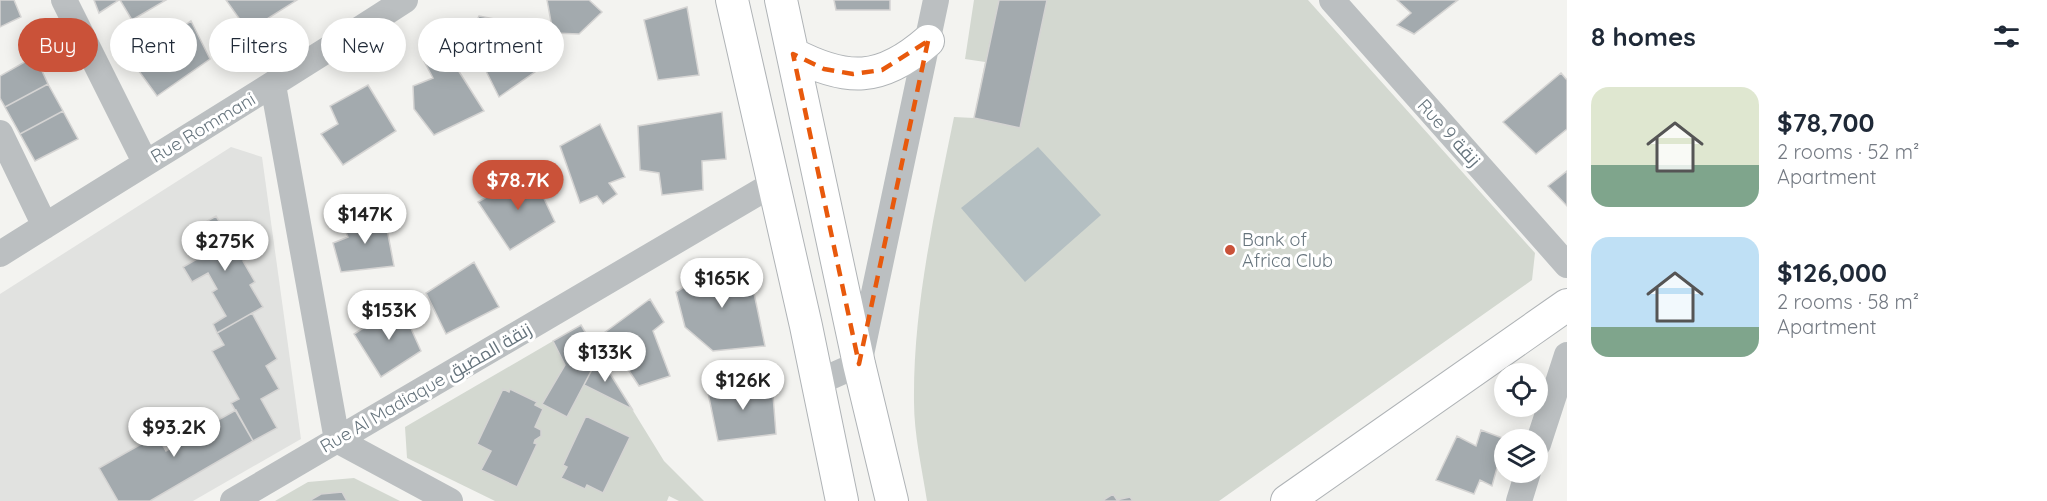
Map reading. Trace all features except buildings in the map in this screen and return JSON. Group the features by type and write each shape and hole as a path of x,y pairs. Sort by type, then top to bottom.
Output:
{"main road":[{"path":"732,0 842,501"},
{"path":"781,0 859,364 892,501"},
{"path":"793,54 824,69 868,73 897,64 928,41"},
{"path":"1287,501 1567,305"}],"street":[{"path":"64,0 146,162"},
{"name":"Rue Rommani","path":"0,254 273,85 405,0"},
{"path":"816,383 859,364 936,0"},
{"name":"Rue 9 زنقة","path":"1332,0 1567,265"},
{"path":"273,85 337,440 450,501"},
{"path":"0,133 45,226"},
{"name":"Rue Al Madiaque زنقة المضيق","path":"233,501 773,184"},
{"path":"1543,429 1567,356"},
{"path":"1518,501 1524,483"}],"highlighted area":[{"path":"928,41 859,364 793,54 824,69 853,74 882,70"}],"shaded area":[{"name":"Bank of Africa Club","path":"974,0 1308,0 1535,253 1532,280 1219,501 927,501 914,414 917,330 927,259 954,117 974,118 985,62 965,59"},
{"path":"231,147 262,157 301,439 193,501 0,501 0,294"},
{"path":"1038,147 1101,215 1025,282 961,208"},
{"path":"553,341 565,365 542,404 567,417 584,385 632,409 664,461 704,501 679,501 669,496 667,501 495,501 407,458 405,427","holes":["586,416 630,437 603,493 587,485 585,489 561,478 567,467 563,465"]},
{"path":"354,478 400,501 347,501 342,492 321,494 309,501 275,501 308,482"}],"place":[{"name":"Bank of Africa Club","path":"1230,250"}]}
